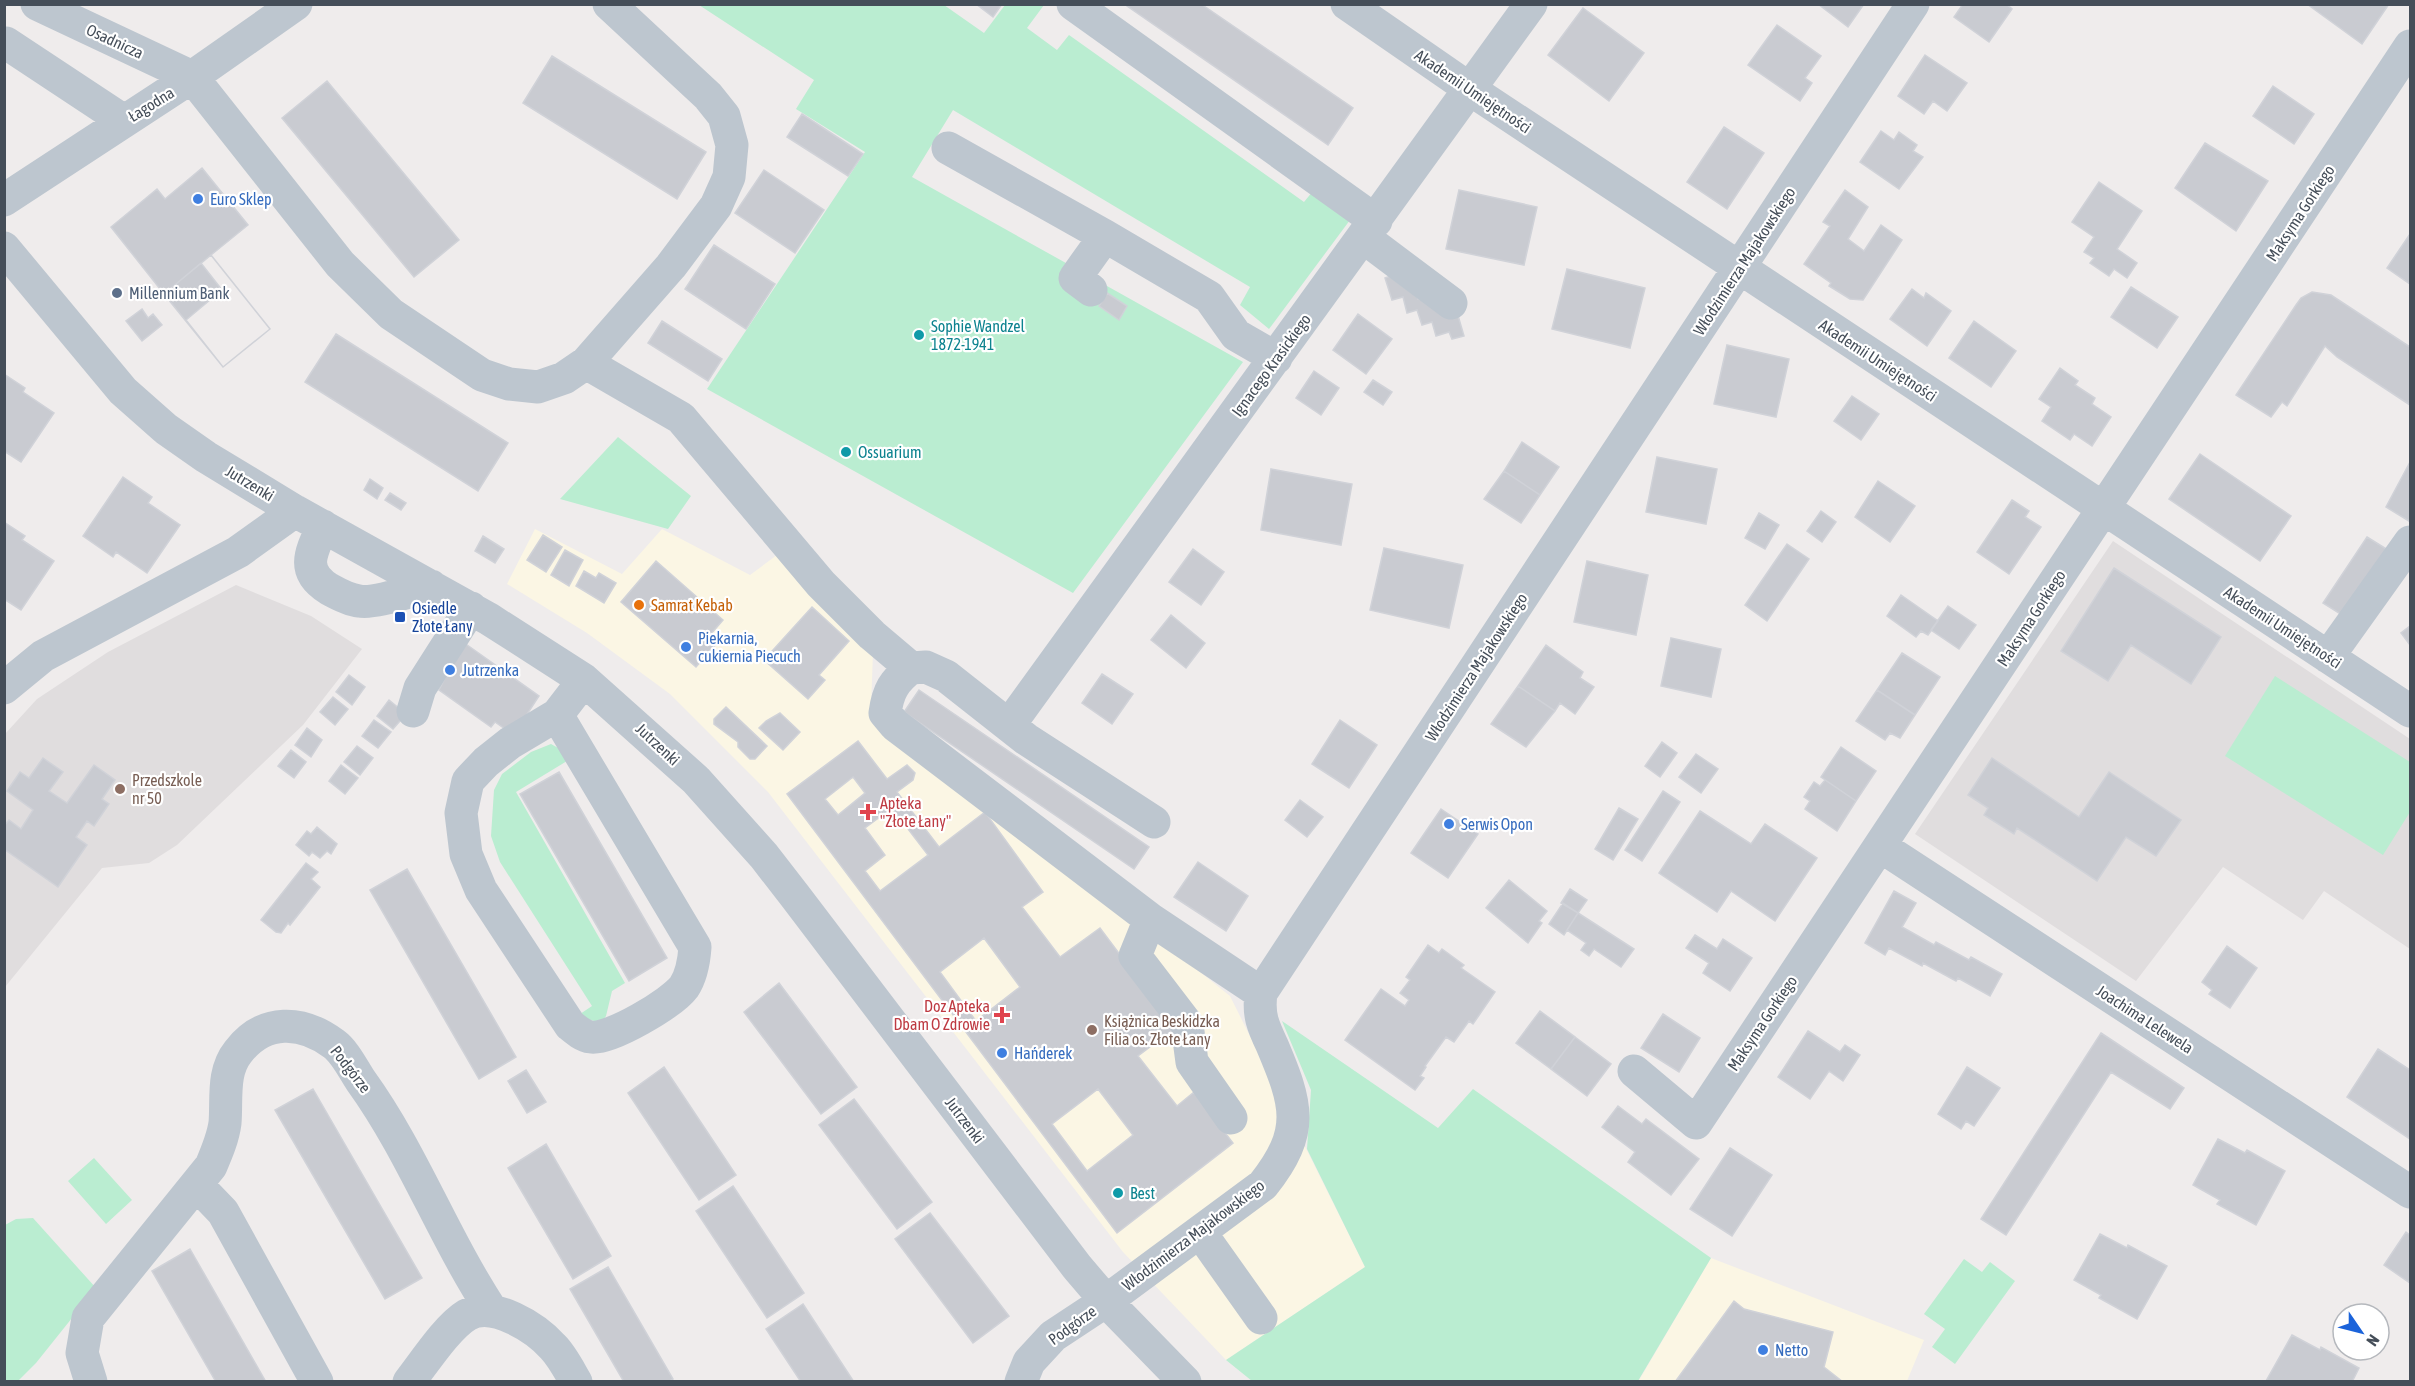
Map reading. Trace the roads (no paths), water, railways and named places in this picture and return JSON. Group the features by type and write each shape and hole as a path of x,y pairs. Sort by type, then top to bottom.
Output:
{"street":[{"name":"Osadnicza","path":"37,4 192,77"},
{"name":"Łagodna","path":"4,200 192,77 296,4"},
{"path":"192,77 340,264 391,314 482,375 509,384 538,387 564,378 586,363 671,266 716,206 729,177 732,145 724,116 708,96 609,4"},
{"path":"1073,4 1370,229 1451,303"},
{"name":"Akademii Umiejętności","path":"1347,4 1469,89 2410,711"},
{"name":"Ignacego Krasickiego","path":"1010,724 1531,4"},
{"name":"Włodzimierza Majakowskiego","path":"1106,1301 1263,1185 1280,1165 1292,1137 1294,1110 1288,1084 1258,1010 1261,993 1913,4"},
{"path":"6,43 124,121"},
{"name":"Maksyma Gorkiego","path":"1634,1071 1696,1123 2103,508 2326,195 2410,46"},
{"path":"948,148 1209,297 1236,335 1276,358"},
{"path":"1091,290 1075,278 1105,236"},
{"name":"Jutrzenki","path":"4,248 132,398 166,429 206,457 309,519 471,608 584,680 696,780 764,856 1077,1267 1106,1301 1185,1382"},
{"path":"586,363 681,418 821,584 872,635 911,668"},
{"path":"4,688 43,656 238,552 309,519 311,569 318,582 337,594 360,602 431,586"},
{"path":"2328,657 2410,542"},
{"path":"413,711 420,688 471,608"},
{"path":"1154,822 1026,739 1010,724 946,676 926,667 911,668 891,685 885,713 895,725 1150,920 1261,993"},
{"path":"556,715 695,947 694,965 685,986 674,997 615,1032 603,1036 591,1037 580,1033 570,1025 481,890 466,854 461,813 468,781 486,762 510,743 556,715 584,680"},
{"name":"Joachima Lelewela","path":"1880,846 2410,1192"},
{"path":"1150,920 1135,956 1187,1024 1192,1062 1231,1118"},
{"name":"Podgórze","path":"91,1382 82,1353 88,1318 150,1238 211,1166 220,1145 225,1123 226,1081 237,1053 265,1029 296,1025 336,1045 382,1110 473,1282 492,1311"},
{"path":"197,1185 223,1212 317,1382"},
{"path":"1200,1232 1261,1318"},
{"name":"Podgórze","path":"1021,1382 1029,1362 1053,1336 1106,1301"},
{"path":"409,1382 446,1335 468,1314 492,1311 530,1326 554,1348 576,1382"}],"place":[{"name":"Euro Sklep","path":"198,199"},
{"name":"Millennium Bank","path":"117,293"},
{"name":"Sophie Wandzel 1872-1941","path":"919,335"},
{"name":"Ossuarium","path":"846,452"},
{"name":"Samrat Kebab","path":"639,605"},
{"name":"Osiedle Złote Łany","path":"400,617"},
{"name":"Piekarnia, cukiernia Piecuch","path":"686,647"},
{"name":"Jutrzenka","path":"450,670"},
{"name":"Przedszkole nr 50","path":"120,789"},
{"name":"Apteka \"Złote Łany\"","path":"868,812"},
{"name":"Serwis Opon","path":"1449,824"},
{"name":"Doz Apteka Dbam O Zdrowie","path":"1002,1015"},
{"name":"Książnica Beskidzka Filia os. Złote Łany","path":"1092,1030"},
{"name":"Hańderek","path":"1002,1053"},
{"name":"Best","path":"1118,1193"},
{"name":"Netto","path":"1763,1350"}]}
